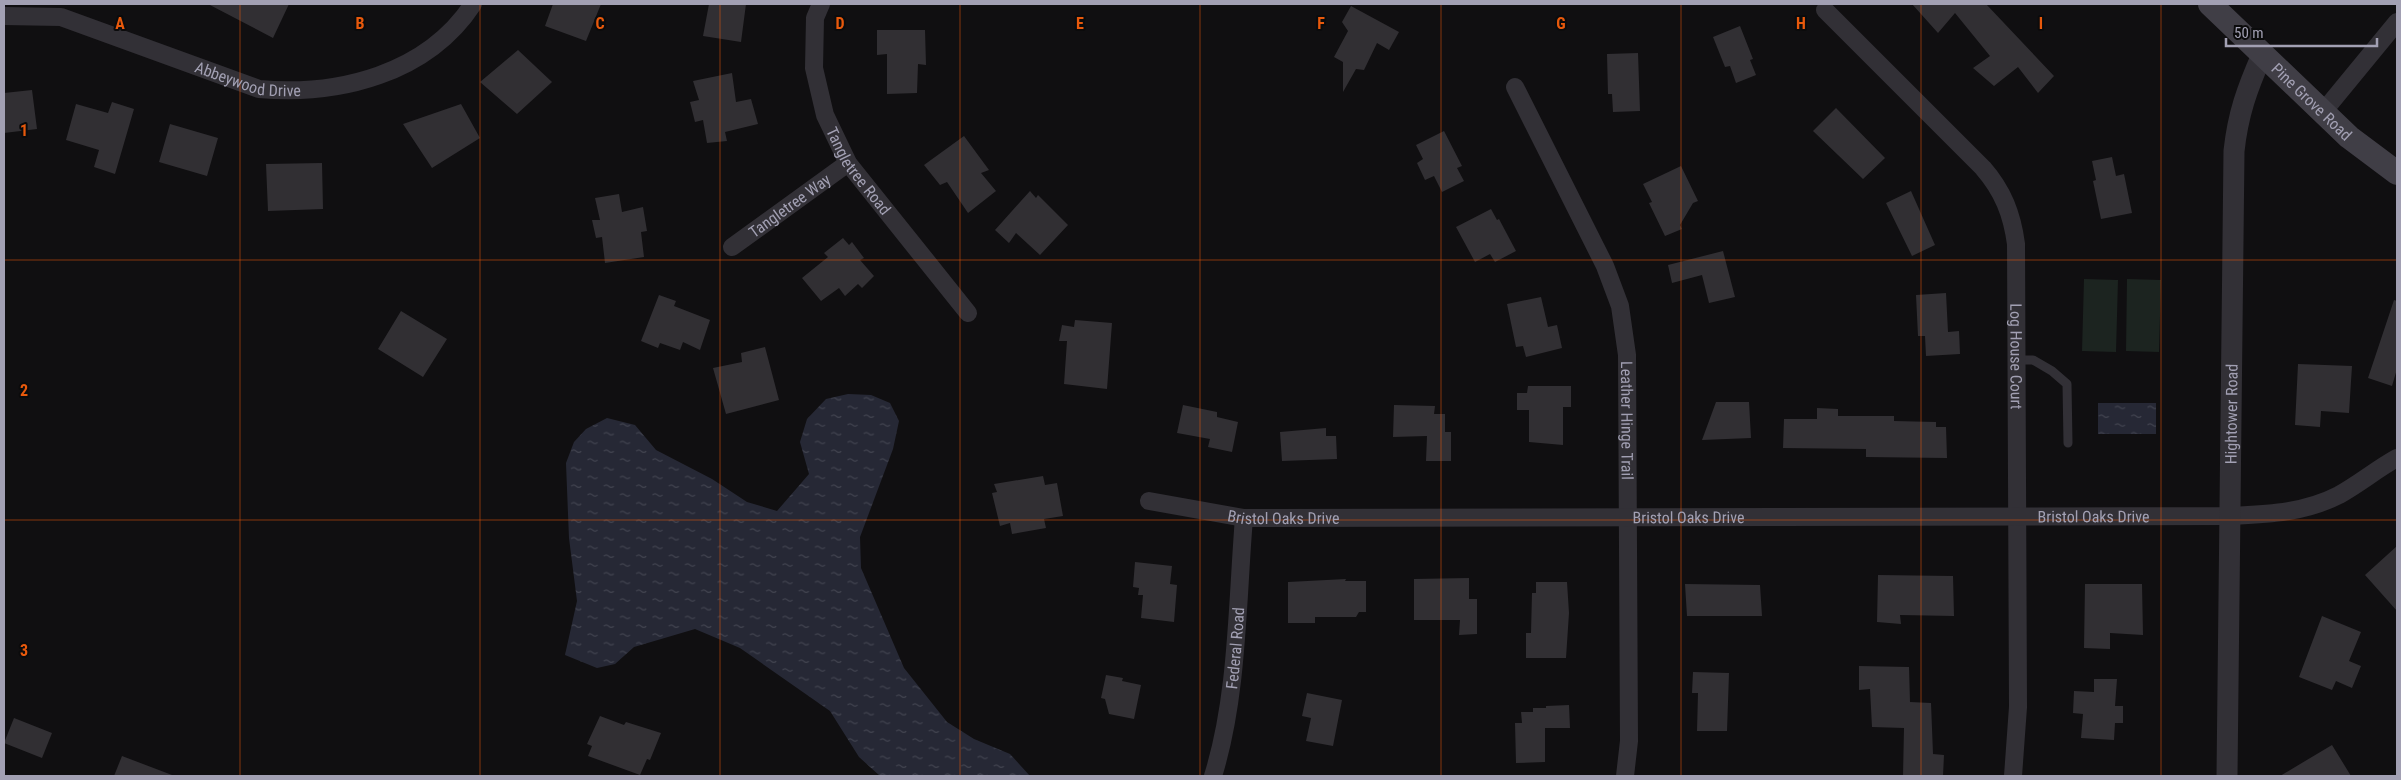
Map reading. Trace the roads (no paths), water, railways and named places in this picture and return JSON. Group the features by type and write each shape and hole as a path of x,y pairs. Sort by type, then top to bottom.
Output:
{"main road":[{"name":"Pine Grove Road","path":"2210,4 2262,56 2323,112 2371,154 2397,173"}],"street":[{"name":"Abbeywood Drive","path":"4,16 60,17 260,89 289,92 349,85 378,76 405,64 431,48 461,22 473,4"},
{"name":"Tangletree Road","path":"821,4 815,18 814,68 825,115 848,163 968,313"},
{"name":"Log House Court","path":"1825,10 1983,168 1997,184 2008,205 2016,244 2018,707 2013,776"},
{"path":"2323,112 2397,22"},
{"name":"Hightower Road","path":"2227,776 2234,151 2237,121 2244,95 2262,56"},
{"name":"Leather Hinge Trail","path":"1515,87 1606,266 1620,306 1627,355 1628,741 1625,776"},
{"name":"Tangletree Way","path":"732,247 848,163"},
{"name":"Bristol Oaks Drive","path":"1149,501 1244,518 2230,516 2286,513 2312,507 2338,495 2397,458"},
{"name":"Federal Road","path":"1213,776 1220,754 1230,698 1244,518"}],"lane":[{"path":"2017,360 2034,360 2052,371 2067,384 2068,443"}],"water":[{"path":"848,394 871,395 890,403 899,421 893,449 860,537 861,568 904,668 947,722 974,739 1010,754 1030,776 880,776 859,757 830,711 740,648 695,629 634,647 615,664 597,668 565,655 577,601 569,538 566,463 574,442 586,429 607,418 635,425 656,450 712,479 747,502 777,511 809,474 800,442 807,419 826,399"},
{"path":"2098,403 2156,403 2156,434 2098,434"}]}
